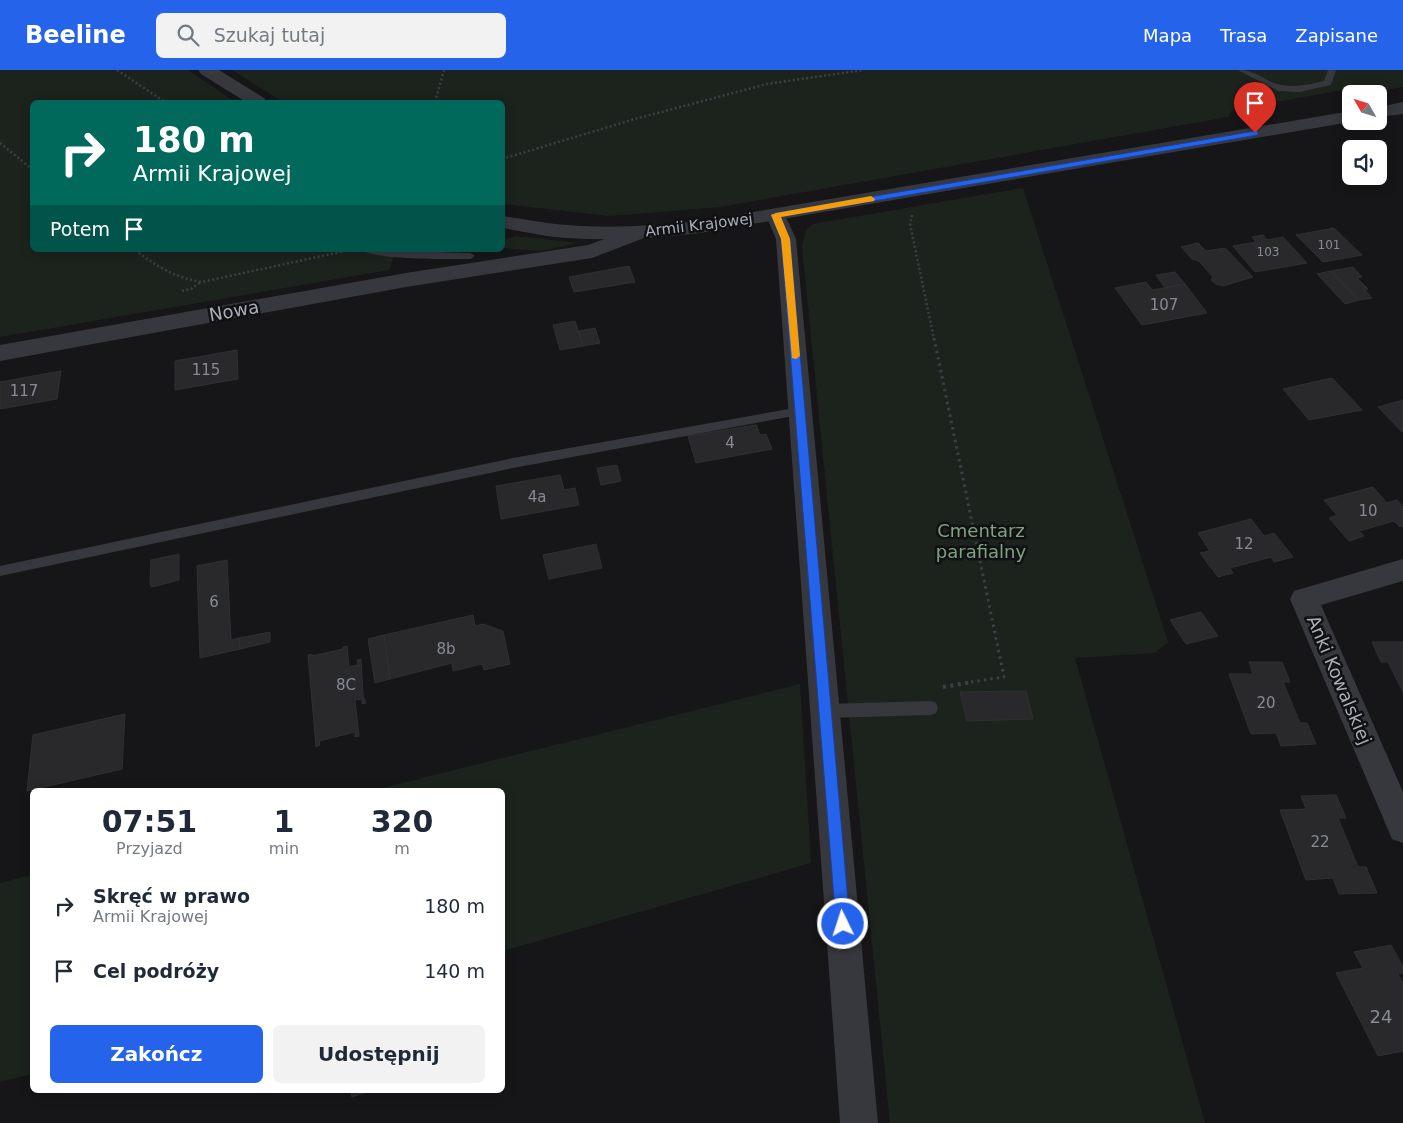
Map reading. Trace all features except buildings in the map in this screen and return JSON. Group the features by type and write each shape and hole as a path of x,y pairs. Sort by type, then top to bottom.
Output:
{"street":[{"path":"207,70 255,100"},
{"path":"1388,110 1403,108"},
{"name":"Armii Krajowej","path":"637,233 700,228 1342,119"},
{"path":"776,215 786,239 859,1123"},
{"path":"505,223 549,230 637,233"},
{"name":"Nowa","path":"0,353 470,259 592,251 637,233"},
{"name":"Anki Kowalskiej","path":"1403,570 1304,599 1403,828"}],"lane":[{"path":"1242,70 1278,88 1299,89 1328,83 1332,70"},
{"path":"382,252 470,259"},
{"path":"0,571 513,464 800,411"},
{"path":"826,711 931,708"}],"path":[{"path":"117,70 161,100"},
{"path":"436,100 444,70"},
{"path":"505,158 635,119 767,84 864,70"},
{"path":"0,144 30,167"},
{"path":"910,208 913,217 910,224 923,294 1004,676 948,686 930,692 931,708"},
{"path":"138,252 157,267 182,279 202,282 340,252"}],"green space":[{"path":"0,70 188,70 232,100 30,100 30,252 395,252 389,270 0,337"},
{"path":"232,70 1403,70 1403,87 1388,90 1388,85 1342,85 1342,90 1232,110 1228,117 720,207 609,216 505,204 505,100 280,100"},
{"name":"Cmentarz parafialny","path":"1023,188 1168,642 1155,653 1075,658 1205,1123 890,1123 802,246 806,230 813,224"},
{"path":"516,236 578,243 541,251 505,248 505,239"},
{"path":"800,684 811,863 505,950 505,788 382,788"},
{"path":"30,876 30,1074 0,1082 0,883"}],"slow traffic":[{"path":"796,356 786,239 776,215 871,199"}],"route":[{"path":"843,924 786,239 776,215 1255,133"}]}
